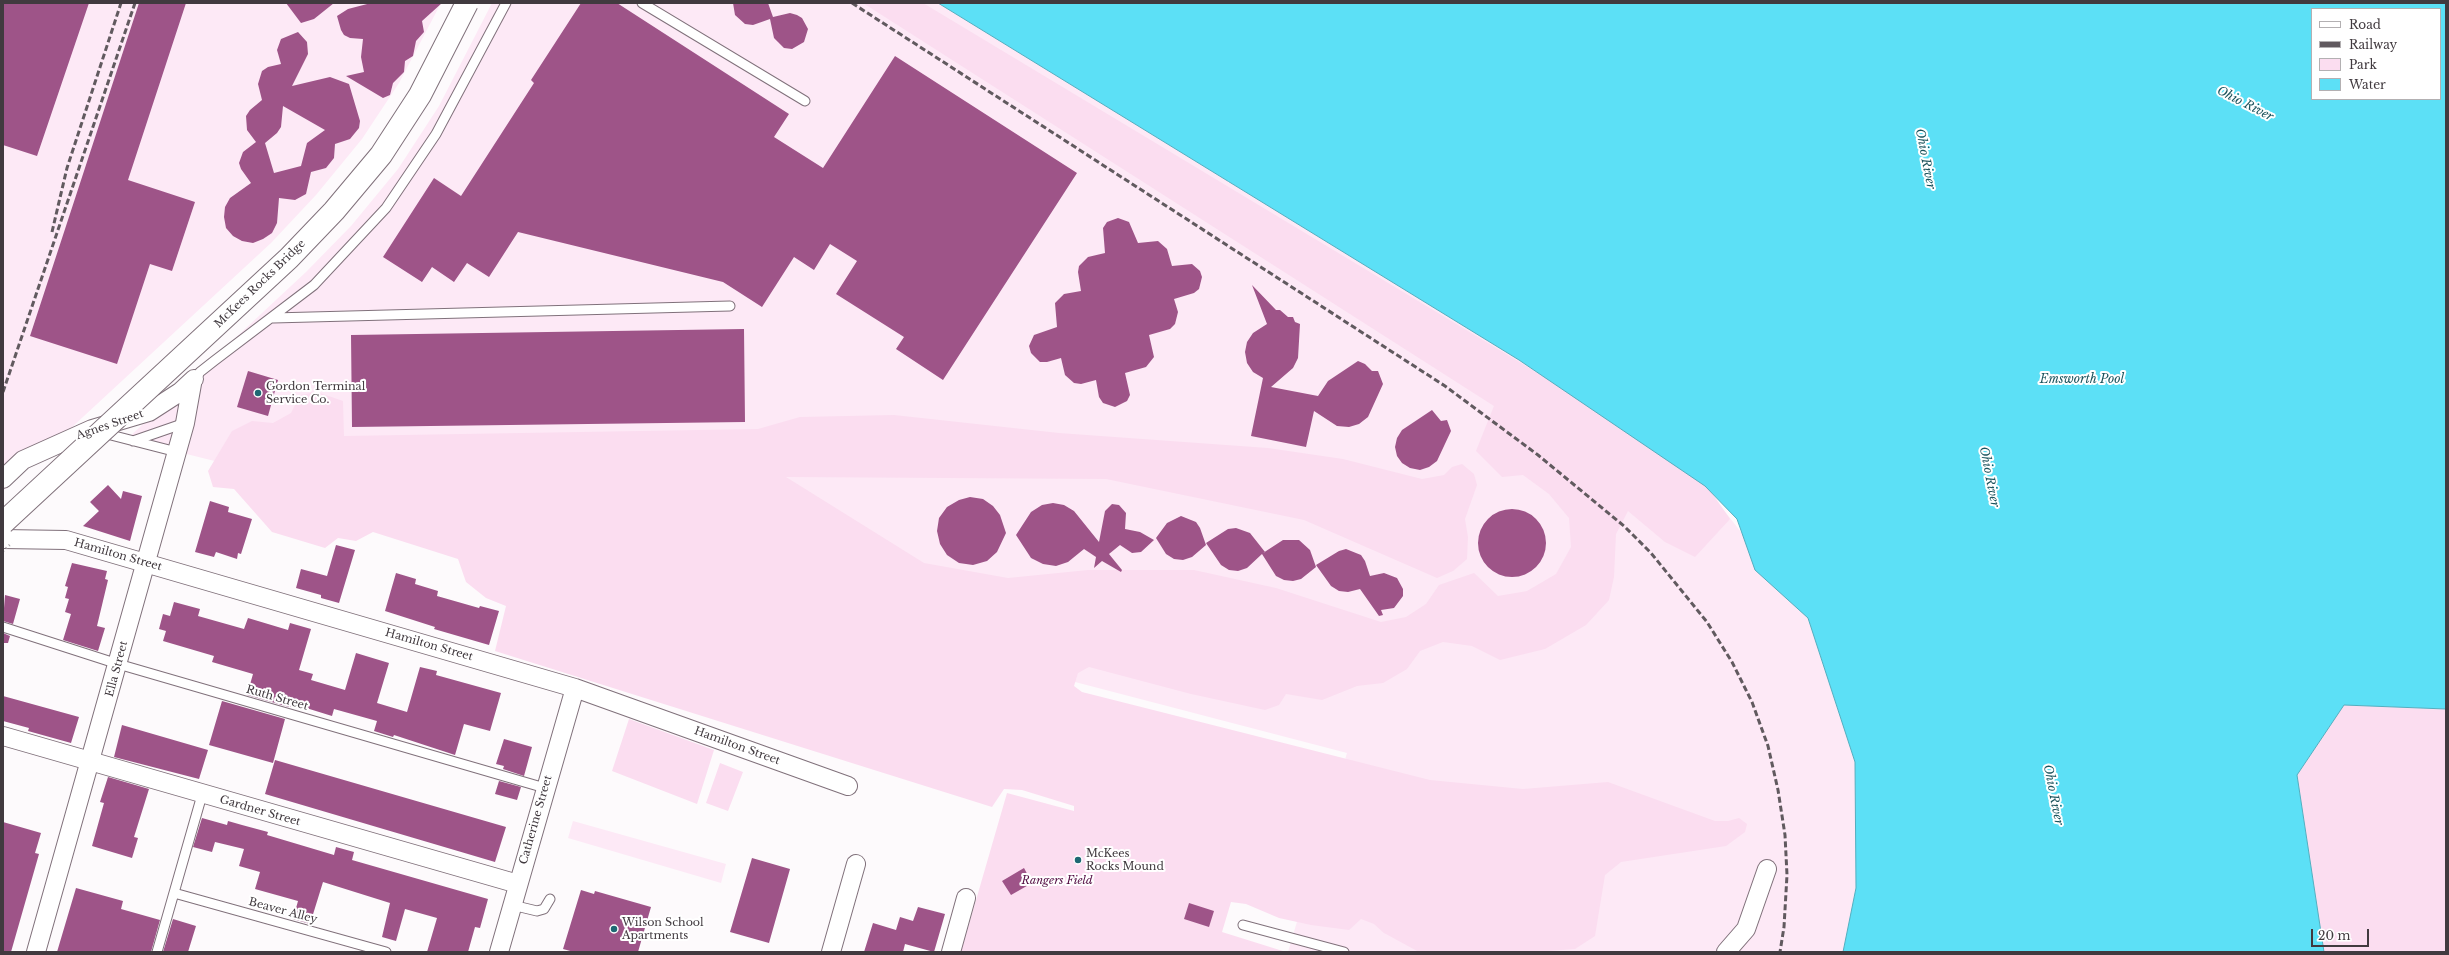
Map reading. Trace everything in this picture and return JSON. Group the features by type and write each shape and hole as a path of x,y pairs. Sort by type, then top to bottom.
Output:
{"main road":[{"name":"McKees Rocks Bridge","path":"3,523 289,258 334,211 381,155 420,95 468,3"}],"street":[{"name":"Ella Street","path":"36,952 91,762 185,423 193,382"},
{"name":"Agnes Street","path":"3,479 23,460 92,429 149,412 193,382"},
{"name":"Hamilton Street","path":"3,539 66,540 575,688 848,786"},
{"name":"Catherine Street","path":"499,952 575,688"},
{"name":"Gardner Street","path":"3,736 202,795 518,884"},
{"path":"831,952 856,864"},
{"path":"1726,952 1746,929 1767,869"},
{"path":"951,952 966,898"}],"lane":[{"path":"193,382 214,362 314,285 386,208 436,134 506,3"},
{"path":"642,3 805,101"},
{"path":"273,318 730,306"},
{"path":"133,442 185,423"},
{"path":"92,429 133,442 177,452"},
{"name":"Ruth Street","path":"3,628 118,664 546,788"},
{"path":"157,952 202,795"},
{"name":"Beaver Alley","path":"174,893 386,952"},
{"path":"512,905 537,911 544,909 550,899"},
{"path":"1243,925 1344,952"}],"shaded area":[{"path":"3,3 441,3 399,83 362,139 316,195 271,243 3,491"},
{"path":"492,3 938,3 1519,360 1705,486 1808,618 1855,762 1856,888 1843,952 1288,952 1347,753 608,560 127,439 306,272 351,226 398,169 439,106"},
{"path":"573,821 726,864 721,883 568,838"}],"green space":[{"name":"Rangers Field","path":"863,3 923,3 1664,449 1703,480 1730,519 1695,557 1665,542 1628,511 1616,534 1614,577 1609,600 1586,625 1545,649 1500,660 1472,646 1443,642 1420,651 1407,669 1383,683 1357,686 1322,700 1286,694 1279,705 1265,710 1191,694 1089,667 1078,673 1074,686 1082,692 1430,780 1523,789 1608,782 1715,821 1728,821 1739,818 1747,824 1745,832 1726,846 1621,862 1605,875 1595,936 1575,949 1536,952 1419,952 1384,933 1374,924 1361,919 1349,930 1311,925 1279,918 1246,904 1231,902 1222,932 1286,952 961,952 1007,793 1074,811 1074,806 1022,790 1004,789 992,807 495,651 506,606 486,598 466,582 458,559 373,532 356,541 338,538 325,548 272,532 234,489 213,487 208,471 232,431 252,421 273,423 291,413 300,395 317,392 343,401 344,436 758,429 800,417 894,415 1059,433 1268,448 1343,459 1422,479 1444,475 1452,467 1462,464 1474,474 1477,485 1465,519 1468,537 1467,559 1453,571 1437,578 1304,520 1106,479 786,477 924,563 1008,578 1088,570 1194,570 1276,588 1381,622 1406,617 1426,604 1439,585 1474,573 1498,596 1527,591 1556,574 1571,547 1569,518 1549,494 1523,475 1502,477 1476,451 1494,406"},
{"path":"2344,705 2446,709 2446,952 2324,952 2297,775"},
{"path":"629,719 714,750 697,804 612,771"},
{"path":"720,763 743,772 728,811 706,803"}],"water":[{"name":"Emsworth Pool","path":"938,3 2446,3 2446,709 2344,705 2297,775 2324,952 1843,952 1856,888 1855,762 1808,618 1755,570 1737,519 1705,486 1519,360"}],"building":[{"path":"3,3 89,3 37,156 3,145"},
{"path":"139,3 186,3 128,180 195,202 172,271 150,264 117,364 30,336"},
{"path":"286,3 334,3 314,19 301,23"},
{"path":"371,3 442,3 422,21 424,32 416,41 413,56 405,61 404,72 393,83 390,95 383,98 346,76 364,72 361,57 363,39 350,38 344,35 337,16 348,9"},
{"path":"581,3 617,3 789,114 774,137 823,168 895,56 1077,173 943,380 896,349 904,337 836,294 857,261 830,244 814,270 794,257 762,307 723,282 518,232 489,277 467,263 454,282 432,267 422,282 383,257 434,178 461,196 534,83 531,80"},
{"path":"733,3 768,3 773,17 790,13 797,15 802,18 808,29 804,42 792,49 784,48 774,38 770,19 753,25 745,24 735,15"},
{"path":"298,32 307,42 308,54 292,86 330,77 349,84 360,121 359,128 350,139 335,144 334,158 326,168 311,172 306,194 295,200 279,198 277,223 272,233 253,243 242,241 233,236 226,228 224,217 225,207 230,198 251,183 241,169 239,163 243,152 256,142 247,130 246,116 250,110 262,100 258,84 262,71 268,67 281,64 277,50 281,39","holes":["283,106 325,130 307,143 301,166 274,173 265,143 277,133 281,127"]},
{"path":"1118,218 1129,222 1138,243 1158,241 1167,249 1172,266 1192,264 1200,271 1202,277 1199,289 1194,293 1174,299 1178,312 1175,324 1170,329 1149,335 1154,357 1146,367 1125,373 1130,395 1127,401 1115,407 1103,403 1099,397 1096,380 1081,384 1074,383 1065,375 1061,358 1047,362 1040,362 1031,353 1029,346 1034,335 1057,327 1055,303 1064,294 1081,291 1078,272 1079,266 1088,257 1105,253 1103,228 1107,222"},
{"path":"1252,285 1276,310 1280,310 1288,317 1293,317 1295,322 1300,324 1298,358 1293,368 1271,387 1318,396 1328,381 1358,361 1365,364 1372,371 1378,371 1383,384 1368,417 1359,424 1349,427 1337,426 1314,411 1306,447 1251,436 1263,378 1253,372 1247,363 1245,352 1247,342 1253,333 1267,324"},
{"path":"744,329 745,422 352,427 351,335"},
{"name":"Gordon Terminal Service Co.","path":"248,371 278,380 268,416 237,407"},
{"path":"1432,410 1441,421 1447,420 1451,431 1437,461 1429,467 1420,470 1410,468 1402,463 1397,456 1395,447 1397,438 1402,430"},
{"path":"108,485 121,499 123,491 142,496 130,541 83,526 99,511 90,502"},
{"path":"970,497 983,499 993,506 1000,515 1006,533 997,552 987,561 973,565 959,563 947,555 940,544 937,531 939,518 947,507 959,500"},
{"path":"210,501 229,507 228,512 252,519 241,554 238,553 237,559 216,552 214,557 195,552"},
{"path":"1053,503 1064,505 1074,511 1099,542 1105,511 1112,504 1119,505 1126,513 1125,529 1140,532 1154,540 1141,552 1132,553 1120,545 1109,554 1122,570 1121,572 1102,561 1094,568 1096,557 1084,549 1068,562 1056,566 1043,564 1031,558 1016,535 1031,512 1042,505"},
{"path":"1505,509 1519,509 1531,514 1541,524 1546,536 1546,550 1541,562 1531,572 1519,577 1505,577 1493,572 1483,562 1478,550 1478,536 1483,524 1493,514"},
{"path":"1181,516 1196,522 1200,528 1206,545 1192,557 1183,560 1174,559 1166,554 1156,538 1167,523"},
{"path":"1236,528 1250,533 1265,552 1283,540 1299,540 1310,550 1316,567 1301,579 1293,581 1284,580 1276,576 1262,554 1247,568 1238,571 1229,570 1221,565 1206,543 1228,529"},
{"path":"336,545 355,550 339,603 321,598 321,595 296,588 301,569 327,576"},
{"path":"1346,549 1361,555 1365,561 1370,576 1384,573 1397,578 1403,589 1403,596 1394,608 1381,610 1383,615 1379,616 1360,589 1348,592 1339,591 1331,586 1316,565 1339,551"},
{"path":"72,563 107,571 105,579 108,580 97,626 105,628 98,651 63,640 71,614 65,612 69,599 65,598 68,587 65,586"},
{"path":"396,573 416,579 415,584 438,591 437,596 479,608 480,606 499,611 489,645 434,629 435,627 385,611"},
{"path":"5,595 20,599 13,624 3,621"},
{"path":"174,602 200,609 198,616 244,629 248,618 288,630 290,623 311,629 299,670 313,674 311,680 345,690 356,653 389,663 377,703 407,712 420,667 437,671 436,675 501,693 490,731 464,724 455,755 394,735 393,737 374,731 377,721 334,709 332,716 303,707 302,709 289,707 247,695 253,674 212,662 214,656 163,641 166,631 159,629 163,614 170,616"},
{"path":"3,633 10,636 8,643 3,643"},
{"path":"3,696 79,717 71,743 28,731 29,728 3,721"},
{"path":"222,701 285,719 273,763 209,745"},
{"path":"122,725 208,750 199,779 114,757"},
{"path":"504,739 532,747 524,776 503,769 504,766 496,764"},
{"path":"275,760 506,827 495,862 265,794"},
{"path":"108,777 149,789 134,837 138,838 132,858 92,846 104,803 100,802"},
{"path":"499,781 521,787 517,800 495,794"},
{"path":"202,818 227,825 228,821 268,832 267,835 334,855 336,847 354,852 352,860 488,899 480,928 475,927 468,952 427,952 437,918 405,909 396,941 382,937 390,903 323,882 310,924 293,919 298,901 255,889 260,872 239,866 244,849 215,842 212,852 193,847"},
{"path":"3,822 41,833 35,853 39,854 11,952 3,952"},
{"path":"752,858 790,869 769,943 730,932"},
{"path":"1024,868 1032,883 1011,895 1002,881"},
{"path":"76,888 123,901 121,909 160,920 151,952 57,952"},
{"name":"Wilson School Apartments","path":"581,890 594,894 595,891 651,907 638,952 574,952 563,949"},
{"path":"1189,903 1214,911 1209,927 1184,919"},
{"path":"918,907 945,914 934,952 905,944 903,952 864,952 873,923 896,930 900,917 913,921"},
{"path":"173,919 196,926 188,952 163,952"}],"railway":[{"path":"52,232 67,168 121,3"},
{"path":"3,392 135,3"},
{"path":"852,3 1445,386 1538,455 1624,526 1651,553 1707,622 1732,662 1752,702 1768,746 1778,790 1785,835 1787,875 1784,927 1780,952"}],"place":[{"name":"Gordon Terminal Service Co.","path":"258,393"},
{"name":"McKees Rocks Mound","path":"1078,860"},
{"name":"Wilson School Apartments","path":"614,929"}],"water label":[{"name":"Ohio River","path":"2245,104"},
{"name":"Ohio River","path":"1925,159"},
{"name":"Ohio River","path":"1989,477"},
{"name":"Ohio River","path":"2053,795"}]}
